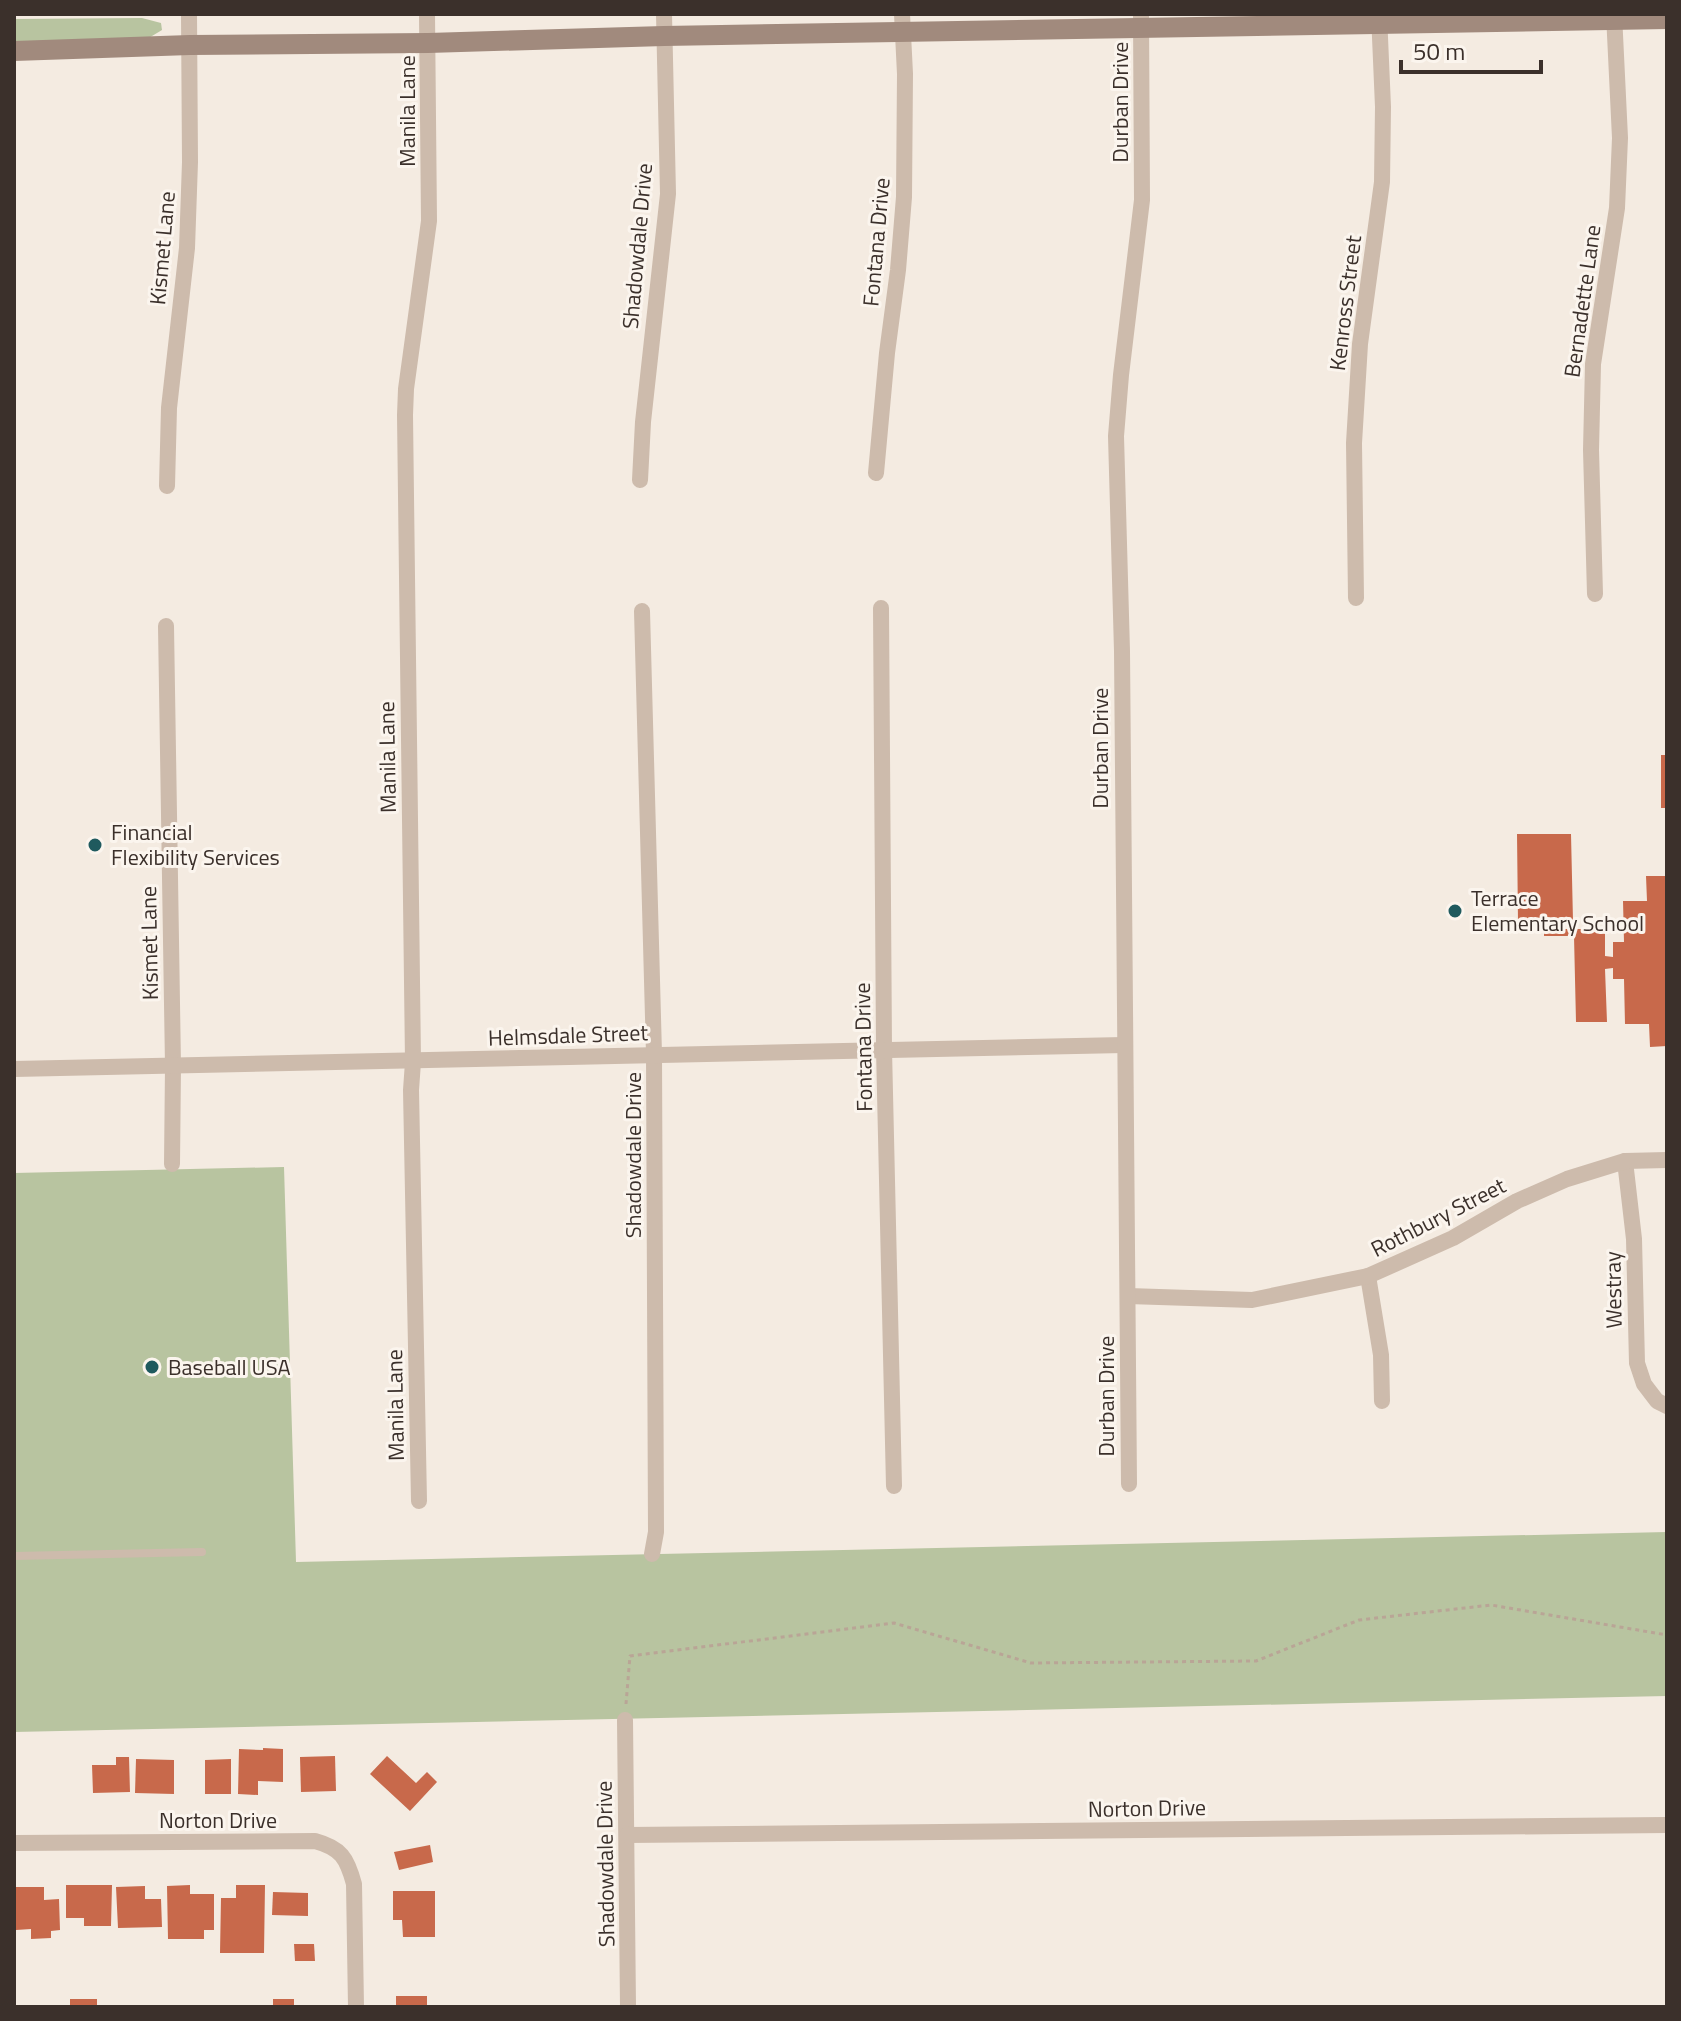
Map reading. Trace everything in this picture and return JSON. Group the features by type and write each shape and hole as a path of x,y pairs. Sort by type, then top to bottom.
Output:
{"main road":[{"path":"14,51 664,36 902,23 1667,19"}],"street":[{"name":"Kismet Lane","path":"167,486 171,394 187,248 189,14"},
{"name":"Manila Lane","path":"419,1501 411,1090 405,415 429,221 427,14"},
{"name":"Shadowdale Drive","path":"640,480 643,422 668,194 664,14"},
{"name":"Bernadette Lane","path":"1595,594 1591,450 1593,364 1617,208 1620,138 1614,17"},
{"name":"Kenross Street","path":"1356,598 1354,443 1360,344 1382,182 1379,20"},
{"name":"Durban Drive","path":"1129,1484 1122,651 1116,436 1142,200 1142,22"},
{"name":"Fontana Drive","path":"876,473 904,197 905,74 902,23"},
{"name":"Fontana Drive","path":"881,608 884,1049 894,1486"},
{"name":"Shadowdale Drive","path":"642,611 654,1054 656,1532 652,1554"},
{"name":"Kismet Lane","path":"166,626 172,1164"},
{"name":"Helmsdale Street","path":"14,1069 1124,1045"},
{"name":"Rothbury Street","path":"1128,1296 1252,1300 1368,1276 1453,1238 1517,1201 1567,1179 1625,1161 1667,1160"},
{"name":"Westray","path":"1625,1161 1634,1239 1637,1363 1644,1384 1657,1401 1667,1406"},
{"path":"1368,1276 1381,1355 1382,1401"},
{"name":"Shadowdale Drive","path":"625,1720 628,2007"},
{"name":"Norton Drive","path":"627,1835 1667,1825"},
{"name":"Norton Drive","path":"14,1843 299,1841 332,1845 344,1855 354,1884 356,2007"}],"lane":[{"path":"14,1556 202,1552"}],"path":[{"path":"625,1720 630,1656 894,1623 1031,1663 1256,1661 1359,1620 1491,1605 1667,1635"}],"green space":[{"path":"142,18 161,23 162,30 147,39 14,43 14,19"},
{"path":"284,1167 296,1562 1667,1532 1667,1696 14,1732 14,1173"}],"building":[{"path":"1661,755 1667,755 1667,808 1661,808"},
{"path":"1517,834 1571,834 1573,921 1550,921 1550,929 1605,929 1605,956 1613,957 1613,942 1624,942 1623,901 1647,901 1646,876 1667,876 1667,1046 1650,1047 1649,1024 1625,1024 1624,979 1613,979 1613,968 1605,969 1607,1022 1576,1022 1574,936 1544,936 1544,921 1518,922"},
{"path":"239,1749 283,1749 283,1782 258,1781 258,1795 238,1794"},
{"path":"335,1756 336,1791 301,1792 300,1757"},
{"path":"387,1756 416,1783 427,1772 437,1782 410,1811 370,1774"},
{"path":"116,1757 129,1757 130,1792 93,1793 92,1765 116,1765"},
{"path":"136,1759 174,1760 174,1794 135,1793"},
{"path":"231,1759 231,1794 205,1794 205,1760"},
{"path":"430,1845 433,1862 399,1870 394,1852"},
{"path":"66,1885 112,1885 111,1926 84,1926 84,1918 66,1918"},
{"path":"190,1885 190,1894 214,1894 214,1930 204,1930 204,1939 168,1939 167,1886"},
{"path":"236,1885 265,1885 264,1953 220,1953 221,1898 236,1898"},
{"path":"145,1886 145,1899 161,1899 162,1927 118,1928 116,1887"},
{"path":"15,1887 44,1887 44,1900 59,1899 60,1930 51,1931 51,1938 31,1939 31,1929 16,1930"},
{"path":"393,1891 435,1891 435,1937 403,1937 402,1920 393,1920"},
{"path":"273,1892 308,1893 308,1916 272,1915"},
{"path":"294,1944 314,1944 315,1961 295,1961"},
{"path":"396,1996 427,1996 427,2007 396,2007"},
{"path":"70,1999 97,1999 97,2007 70,2007"},
{"path":"273,1999 294,1999 294,2007 273,2007"}],"place":[{"name":"Financial Flexibility Services","path":"95,845"},
{"name":"Terrace Elementary School","path":"1455,911"},
{"name":"Baseball USA","path":"152,1367"}]}
